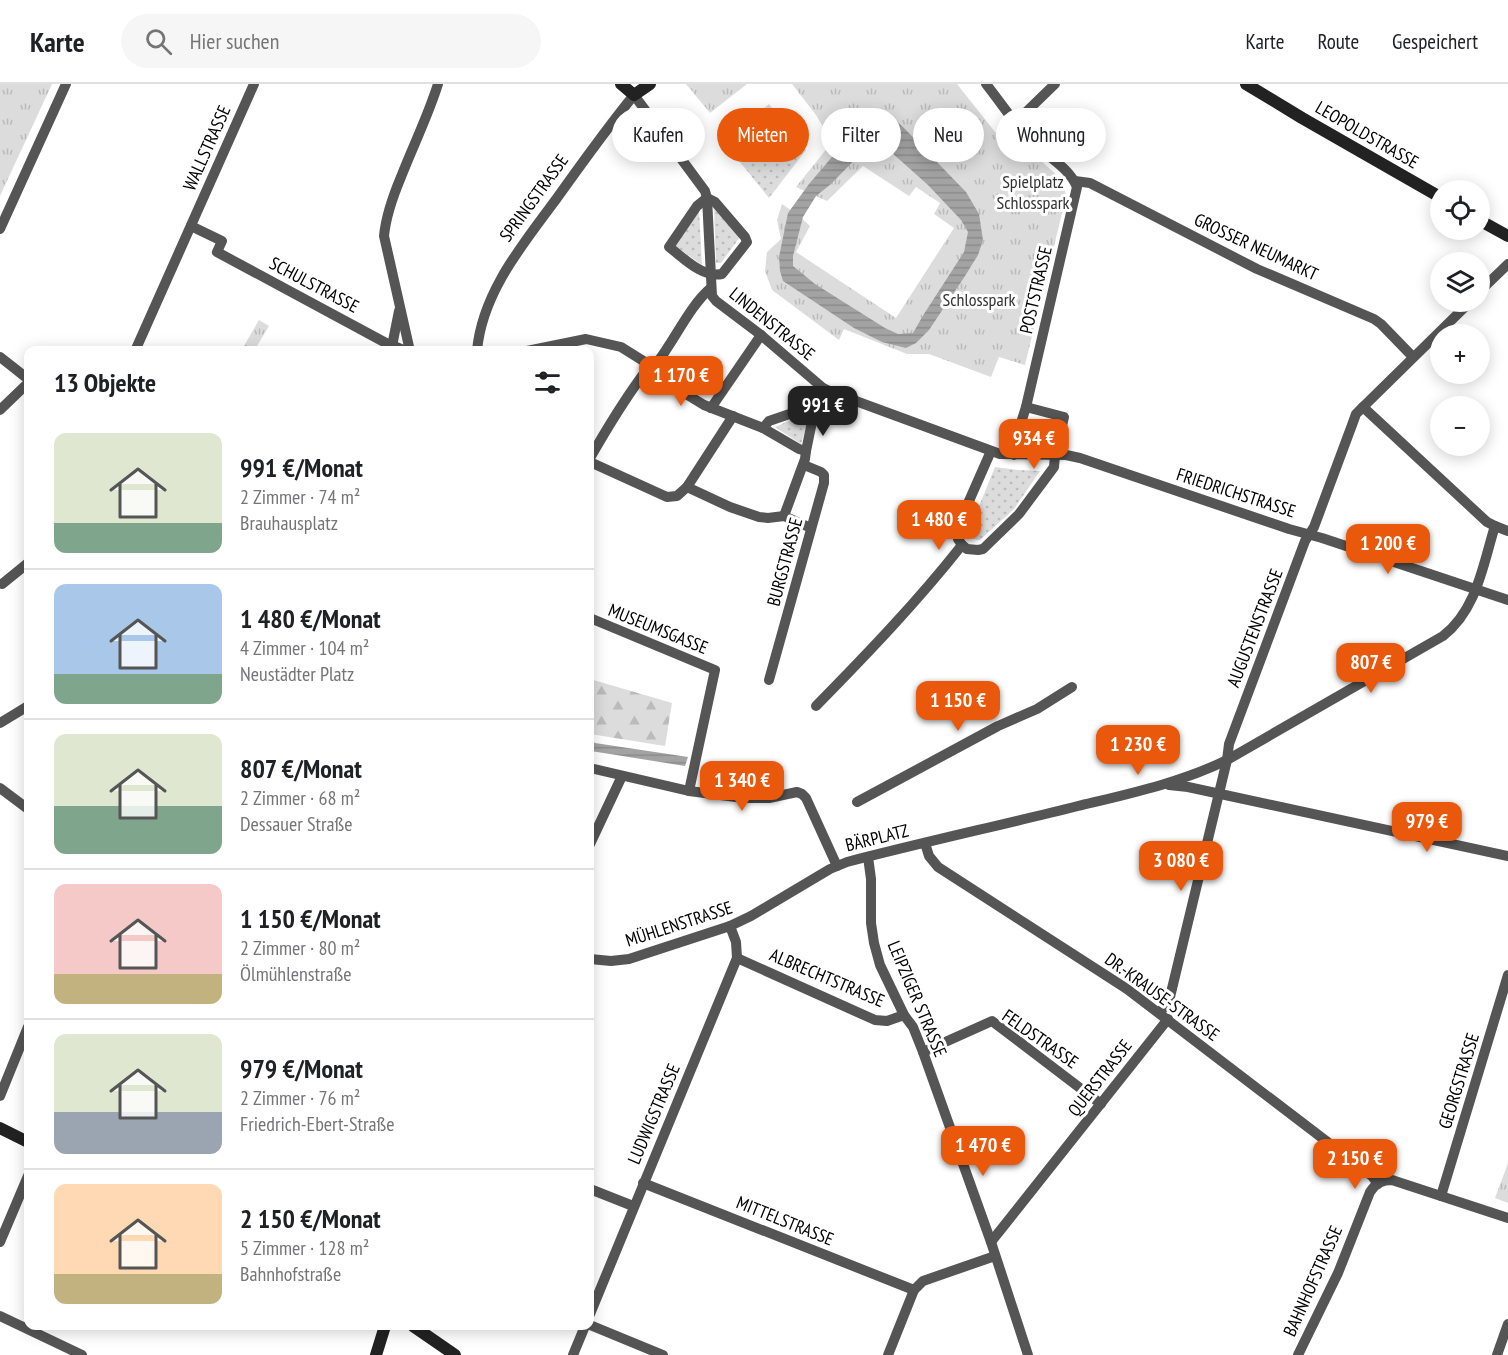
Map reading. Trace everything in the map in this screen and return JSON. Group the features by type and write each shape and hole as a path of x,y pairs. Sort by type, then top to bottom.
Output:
{"main road":[{"path":"621,84 634,95"},
{"name":"SPRINGSTRASSE","path":"634,95 650,84"},
{"name":"LEOPOLDSTRASSE","path":"1246,84 1430,191"},
{"path":"1490,225 1508,236"},
{"path":"0,1128 24,1140"},
{"path":"376,1355 384,1330"},
{"path":"419,1330 455,1355"}],"street":[{"path":"0,229 66,84"},
{"name":"WALLSTRASSE","path":"137,346 254,84"},
{"path":"407,346 384,236 385,227 396,190 438,84"},
{"path":"986,84 1004,108"},
{"path":"1030,108 1055,84"},
{"path":"594,453 618,410 645,373 658,361 701,298 711,288 705,191 634,95"},
{"name":"SPRINGSTRASSE","path":"478,346 489,304 509,264 634,95"},
{"path":"1055,162 1075,181"},
{"name":"GROSSER NEUMARKT","path":"1075,181 1089,183 1257,268 1374,319 1413,357"},
{"name":"POSTSTRASSE","path":"1014,455 1014,446 1026,407 1076,195 1075,181"},
{"path":"707,198 715,202 747,242 722,274 716,275 703,271 669,247 697,206 707,198"},
{"name":"SCHULSTRASSE","path":"191,226 222,241 217,252 220,254 387,346"},
{"path":"1490,281 1508,264"},
{"name":"LINDENSTRASSE","path":"711,288 712,296 716,301 824,388 1000,454 1055,455"},
{"path":"392,346 400,310"},
{"name":"AUGUSTENSTRASSE","path":"1164,1016 1229,744 1305,541 1314,527 1356,414 1460,312"},
{"path":"711,408 761,335"},
{"path":"552,346 586,339 621,347 645,362 655,375 711,408 763,428 806,451"},
{"path":"0,357 24,378"},
{"path":"0,410 24,385"},
{"path":"784,516 804,465 813,406 824,388"},
{"path":"763,428 769,421 813,406"},
{"path":"991,451 958,526 958,539 962,545 972,550 983,549 1019,514 1053,469 1064,417 1026,407"},
{"path":"1363,407 1487,522 1508,531"},
{"path":"594,462 667,497 677,496 687,487 733,416"},
{"name":"FRIEDRICHSTRASSE","path":"1055,455 1080,459 1508,600"},
{"name":"BURGSTRASSE","path":"770,680 825,478 820,472 804,465"},
{"path":"687,487 730,507 759,517 784,516 811,528"},
{"name":"BÄRPLATZ","path":"837,866 868,856 1114,798 1159,785 1227,760 1443,636 1457,624 1475,589 1495,526"},
{"path":"816,706 921,596 962,545"},
{"path":"2,584 24,566"},
{"name":"MUSEUMSGASSE","path":"594,620 715,670 689,791"},
{"path":"857,802 998,726 1037,709 1072,687"},
{"path":"0,723 24,708"},
{"path":"594,769 689,791 744,798 769,798 797,792 806,798 837,866"},
{"path":"594,836 622,776"},
{"path":"1159,785 1188,787 1219,793 1508,856"},
{"path":"0,788 24,806"},
{"name":"DR.-KRAUSE-STRASSE","path":"925,843 929,856 938,867 1119,983 1372,1176 1378,1184"},
{"name":"LEIPZIGER STRASSE","path":"868,856 871,879 871,922 880,965 904,1015 913,1027 923,1052 991,1242 1028,1355"},
{"name":"MÜHLENSTRASSE","path":"594,959 611,961 629,959 730,926 837,866"},
{"path":"730,926 736,942 737,958"},
{"name":"ALBRECHTSTRASSE","path":"737,958 875,1020 887,1021 904,1015"},
{"name":"LUDWIGSTRASSE","path":"594,1304 737,958"},
{"name":"GEORGSTRASSE","path":"1441,1196 1508,975"},
{"name":"QUERSTRASSE","path":"991,1242 1101,1104 1164,1016"},
{"name":"FELDSTRASSE","path":"923,1052 992,1021 1101,1104"},
{"path":"0,1096 24,1037"},
{"path":"1378,1184 1392,1180 1508,1218"},
{"name":"MITTELSTRASSE","path":"643,1183 914,1290"},
{"name":"BAHNHOFSTRASSE","path":"1298,1355 1338,1273 1362,1210 1378,1184"},
{"path":"0,1242 24,1185"},
{"path":"594,1191 633,1206"},
{"path":"888,1355 914,1290 922,1281 995,1256"},
{"path":"0,1316 24,1327"},
{"path":"1497,1355 1508,1324"},
{"path":"594,1327 663,1355"},
{"path":"29,1330 82,1355"},
{"path":"573,1355 583,1330"}],"green space":[{"path":"0,84 52,84 0,196"},
{"path":"686,84 747,84 710,113"},
{"name":"Schlosspark","path":"792,84 957,84 976,108 913,108 913,162 984,162 984,118 996,133 996,162 1042,162 1060,178 1066,197 1025,365 999,357 991,377 929,354 907,354 844,329 839,340 772,290 765,271 767,252 781,239 777,220 782,204 810,226 796,252 896,318 954,228 934,214 940,203 916,187 909,196 863,166 827,201 796,187 821,156 821,162 901,162 901,108 821,108 821,123"},
{"path":"740,162 797,162 769,198"},
{"path":"699,209 702,265 674,245"},
{"path":"714,209 740,237 721,263 716,263"},
{"path":"259,320 269,326 257,346 244,346"},
{"path":"811,411 801,444 775,427"},
{"path":"995,467 1040,471 1014,509 980,540 976,540 968,533"},
{"path":"594,680 672,703 665,746 594,735"},
{"path":"1508,1163 1508,1203 1495,1198"}],"shaded area":[{"path":"901,125 913,137 913,162 937,162 966,192 979,214 983,240 978,255 965,276 929,330 916,343 906,348 882,342 854,328 783,281 779,257 788,213 828,162 852,162 816,196 803,217 793,256 793,266 815,284 898,334 913,333 964,252 968,232 961,220 901,161"},
{"path":"594,743 688,757 685,766 594,752"}],"park label":[{"name":"Spielplatz Schlosspark","path":"1033,192"}]}
